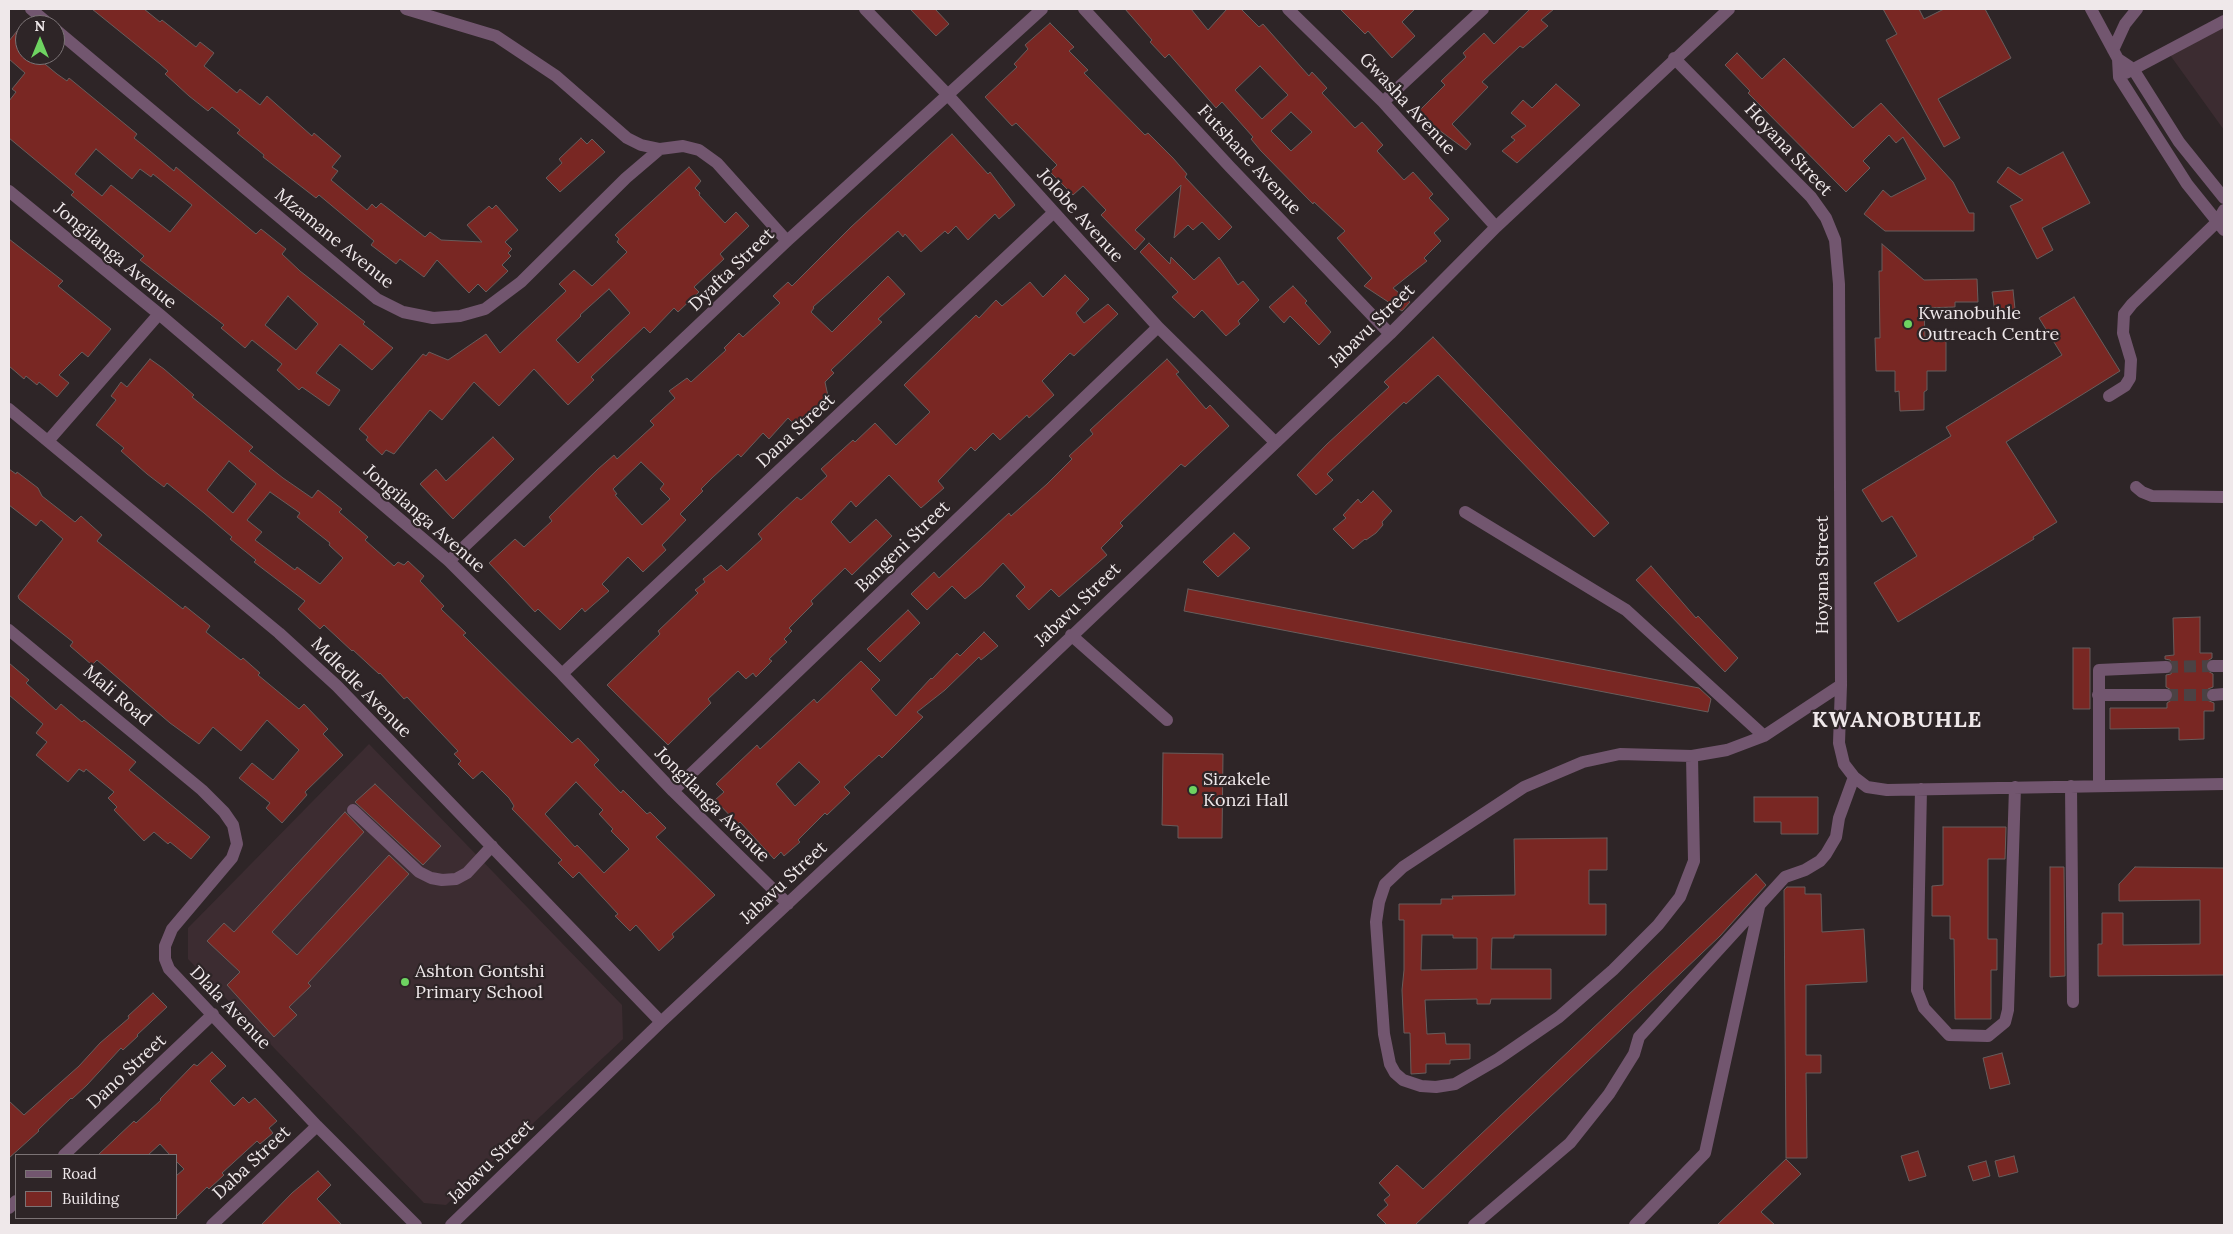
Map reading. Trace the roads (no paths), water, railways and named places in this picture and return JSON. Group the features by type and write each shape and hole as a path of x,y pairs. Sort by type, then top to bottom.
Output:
{"street":[{"path":"406,9 496,36 556,76 627,138 660,149 684,146 699,150 717,163 787,241"},
{"name":"Jolobe Avenue","path":"865,9 947,94 1158,327 1275,442"},
{"name":"Dyafta Street","path":"449,561 787,241 1042,9"},
{"name":"Futshane Avenue","path":"1084,9 1230,167 1390,334"},
{"name":"Gwasha Avenue","path":"1288,9 1383,102 1496,227"},
{"path":"1383,102 1483,9"},
{"name":"Jabavu Street","path":"451,1225 661,1022 1390,334 1496,227 1674,58 1729,9"},
{"path":"2091,9 2116,54 2120,77 2186,184 2221,226"},
{"path":"2116,54 2133,12"},
{"path":"2120,77 2224,21"},
{"name":"Mzamane Avenue","path":"65,37 377,299 410,313 433,318 460,316 485,309 522,282 626,178 660,149"},
{"path":"2116,54 2133,69 2179,142 2224,198"},
{"name":"Hoyana Street","path":"1674,58 1811,197 1826,218 1835,240 1839,294 1839,743 1844,764 1854,777"},
{"name":"Jongilanga Avenue","path":"9,191 158,314 449,561 562,674 673,791 788,904"},
{"path":"2109,396 2125,386 2130,378 2131,360 2123,332 2124,314 2132,304 2221,226 2224,210"},
{"name":"Dana Street","path":"562,674 1053,213"},
{"path":"48,440 158,314"},
{"name":"Bangeni Street","path":"673,791 1158,327"},
{"name":"Mdledle Avenue","path":"9,408 279,633 337,686 661,1022"},
{"path":"2136,487 2152,496 2224,497"},
{"path":"1465,512 1626,610 1764,736"},
{"name":"Mali Road","path":"9,630 202,790"},
{"path":"1071,635 1167,720"},
{"path":"2099,786 2098,695 2100,670 2166,667"},
{"path":"1692,756 1694,861 1680,897 1658,925 1612,970 1559,1017 1498,1059 1455,1084 1420,1086 1403,1080 1395,1073 1390,1064 1384,1034 1376,922 1379,902 1385,884 1403,867 1524,787 1582,762 1620,754 1692,756 1727,750 1764,736 1840,685"},
{"path":"2098,695 2166,695"},
{"path":"1474,1225 1570,1143 1608,1094 1634,1054 1639,1037 1785,877 1805,870 1820,861 1826,854 1836,837 1839,818 1854,777 1867,787 1887,790 2224,784"},
{"path":"2071,786 2072,1002"},
{"path":"1921,789 1917,990 1924,1008 1950,1035 1988,1036 2005,1022 2008,1010 2015,787"},
{"name":"Dlala Avenue","path":"202,790 233,826 237,844 232,858 172,929 165,946 165,959 169,969 317,1126 416,1225"},
{"path":"353,810 413,868 431,878 442,880 456,879 467,874 492,846"},
{"path":"1635,1225 1704,1153 1760,905"},
{"name":"Dano Street","path":"65,1154 213,1014"},
{"name":"Daba Street","path":"212,1225 317,1126"}],"tunnel":[{"path":"2166,667 2213,666"},
{"path":"2166,695 2213,695"}],"place":[{"name":"Kwanobuhle Outreach Centre","path":"1908,324"},
{"name":"Sizakele Konzi Hall","path":"1193,790"},
{"name":"Ashton Gontshi Primary School","path":"405,982"}],"district":[{"name":"KWANOBUHLE","path":"1897,721"}]}
